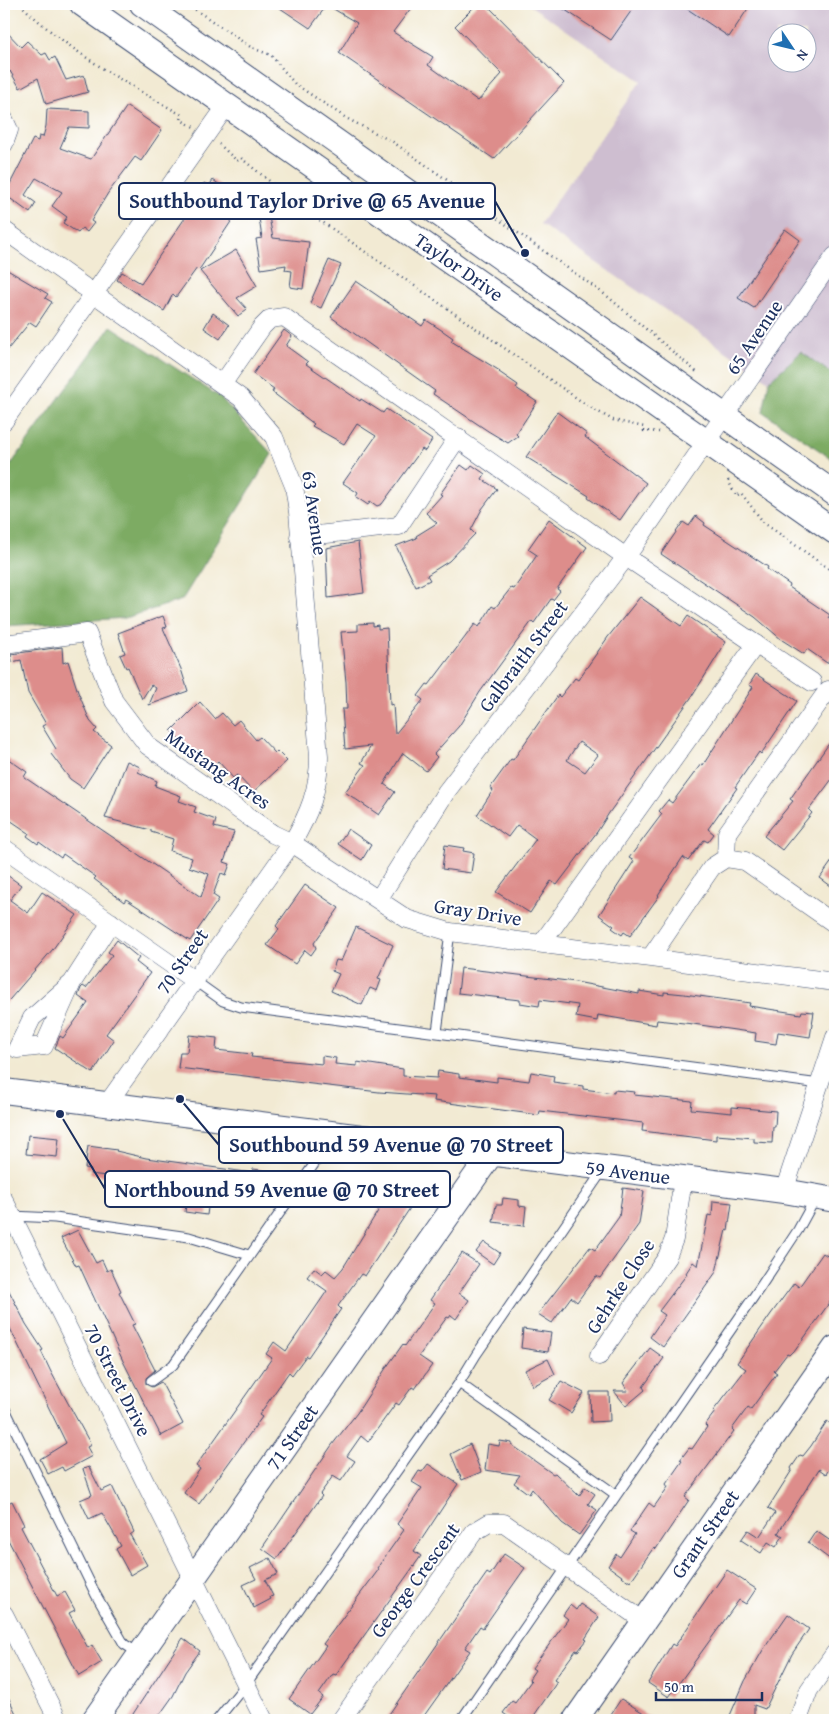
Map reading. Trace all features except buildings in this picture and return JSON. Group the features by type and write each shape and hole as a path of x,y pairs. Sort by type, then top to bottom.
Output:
{"street":[{"name":"Taylor Drive","path":"82,4 835,532"},
{"name":"Taylor Drive","path":"142,4 835,494"},
{"path":"4,420 227,105"},
{"path":"4,119 9,130 4,144"},
{"name":"63 Avenue","path":"4,230 223,383 241,398 274,437 294,486 319,775 312,806 292,843"},
{"name":"65 Avenue","path":"707,441 835,256"},
{"path":"223,383 266,323 276,316 284,317 458,437 626,557 812,682"},
{"path":"299,537 399,526 458,437"},
{"name":"Galbraith Street","path":"378,900 446,792 626,557 707,441"},
{"name":"Mustang Acres","path":"4,644 87,633 114,701 148,746 273,834 292,843"},
{"path":"542,943 756,644"},
{"path":"726,858 727,833 828,690 835,695"},
{"name":"Gray Drive","path":"292,843 407,919 450,932 835,982"},
{"name":"70 Street","path":"107,1104 292,843"},
{"path":"4,848 195,981"},
{"path":"650,958 712,867 726,858 745,861 835,924"},
{"path":"72,983 111,922"},
{"path":"784,1191 835,1037"},
{"name":"59 Avenue","path":"4,1091 784,1191 826,1198"},
{"name":"71 Street","path":"94,1720 491,1154"},
{"name":"Gehrke Close","path":"599,1356 667,1257 674,1239 682,1179"},
{"name":"70 Street Drive","path":"8,1208 264,1720"},
{"name":"Grant Street","path":"575,1720 835,1348"},
{"name":"George Crescent","path":"341,1720 480,1527 489,1523 504,1523 644,1622"},
{"path":"4,1614 58,1720"},
{"path":"798,1720 810,1690 835,1653"}],"lane":[{"path":"437,1032 450,932"},
{"path":"195,981 223,1001 241,1007 820,1084"},
{"path":"151,1381 172,1365 317,1160 325,1133"},
{"path":"217,1720 246,1684 459,1383 476,1354 604,1168"},
{"path":"461,1720 568,1568 615,1494 764,1282 798,1230 826,1198"},
{"path":"8,1208 55,1218 189,1238 249,1255"},
{"path":"459,1383 615,1494"},
{"path":"4,1407 96,1595 124,1644 140,1655"}],"path":[{"path":"20,4 74,48 122,80 182,115 181,120 193,127"},
{"path":"187,4 252,48 271,55 295,84 340,114 393,142 607,296 688,363 703,380"},
{"path":"217,143 237,161 241,158 305,210 588,406 613,420 644,427 644,431 665,432"},
{"path":"727,478 736,496 741,493 764,523 835,572"}],"shaded area":[{"path":"528,4 835,4 835,376 801,352 769,381 540,224 641,81"}],"green space":[{"path":"111,326 220,397 272,454 182,600 125,618 4,626 4,474"},
{"path":"801,352 835,376 835,461 763,412 769,381"}],"place":[{"name":"Southbound Taylor Drive @ 65 Avenue","path":"525,253"},
{"name":"Southbound 59 Avenue @ 70 Street","path":"180,1099"},
{"name":"Northbound 59 Avenue @ 70 Street","path":"60,1114"}]}
